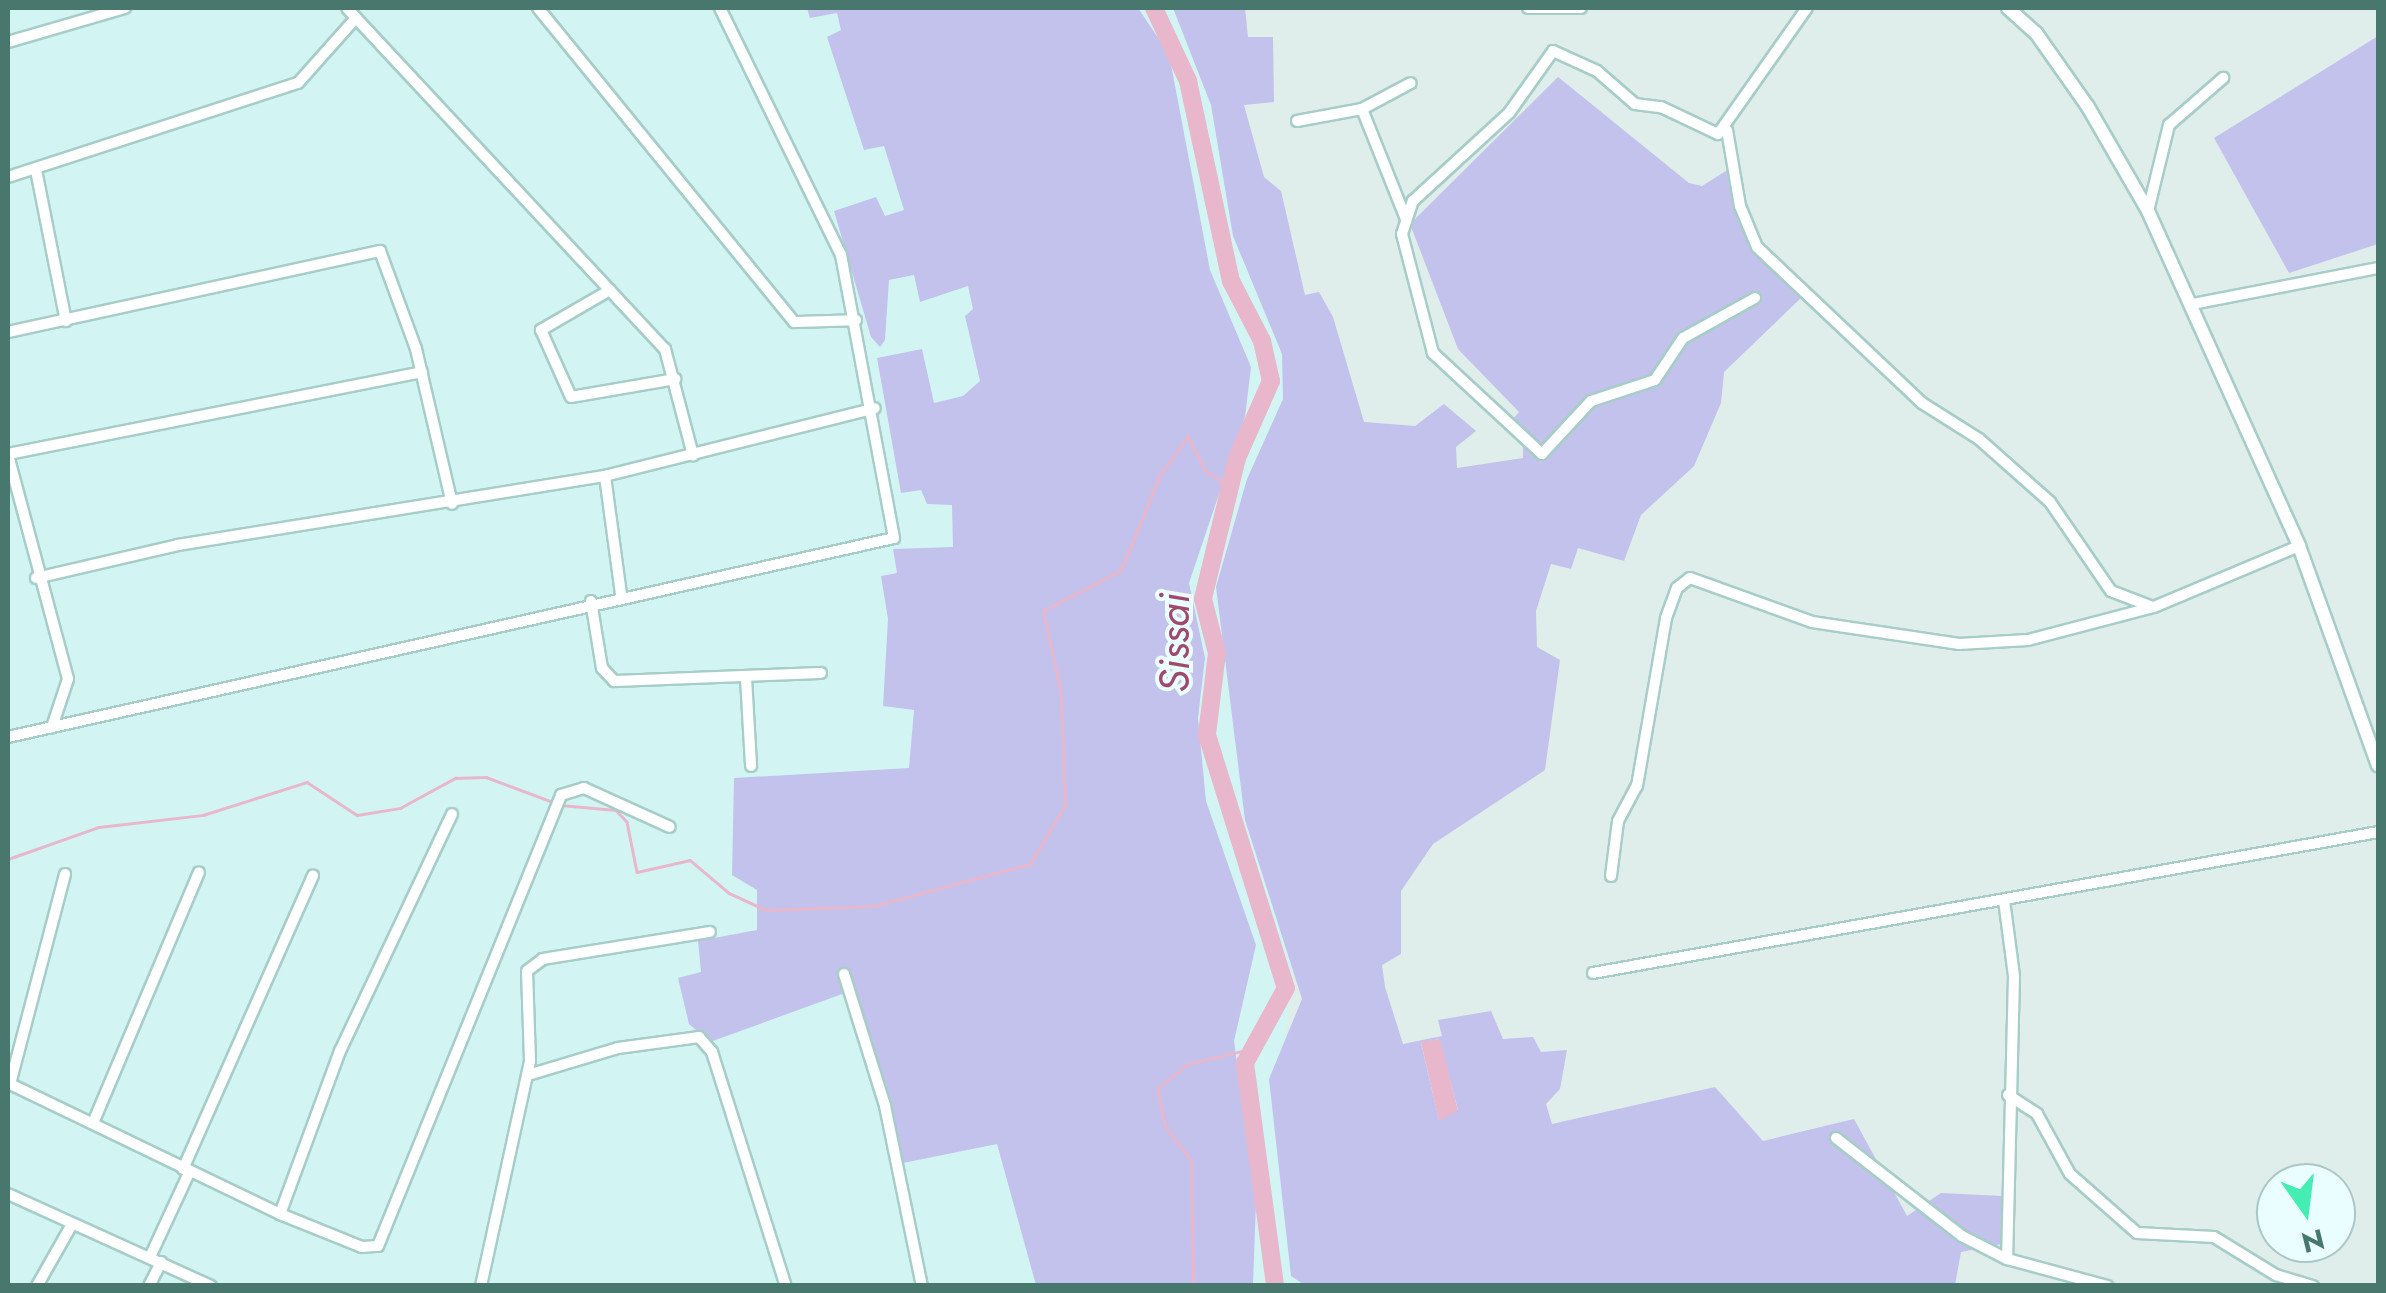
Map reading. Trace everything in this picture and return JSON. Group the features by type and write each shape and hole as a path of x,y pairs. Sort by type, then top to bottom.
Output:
{"street":[{"path":"8,42 126,8"},
{"path":"348,8 665,349 692,455"},
{"path":"538,8 794,322 856,320"},
{"path":"8,737 591,601 894,538 856,320 824,215 720,8"},
{"path":"1528,8 1580,8"},
{"path":"1806,8 1727,130 1740,206 1756,248 1922,403 1979,439 2050,502 2112,591 2154,608"},
{"path":"2008,8 2036,33 2088,107 2148,211 2193,304 2298,546 2378,765"},
{"path":"8,177 298,83 356,18"},
{"path":"1406,219 1434,178 1509,113 1557,50 1635,104 1661,107 1709,133 1727,130"},
{"path":"2148,211 2169,124 2222,78"},
{"path":"1298,121 1362,109 1411,83"},
{"path":"1362,109 1406,219 1404,245 1426,301 1433,353 1536,452 1548,452 1592,401 1656,380 1683,338 1756,298"},
{"path":"36,170 66,321"},
{"path":"8,332 380,250 422,372 452,504"},
{"path":"2193,304 2378,268"},
{"path":"610,290 541,330 572,397 675,380"},
{"path":"52,728 68,679 36,578 8,454 422,372"},
{"path":"36,578 178,546 605,476 874,408"},
{"path":"605,476 620,595"},
{"path":"1610,876 1618,821 1636,786 1666,618 1676,588 1690,578 1812,622 1959,644 2089,629 2154,608 2298,546"},
{"path":"591,601 602,668 614,681 821,673"},
{"path":"746,678 751,766"},
{"path":"65,874 9,1083 186,1171 362,1247 390,1233 490,957 562,795 584,788 670,827"},
{"path":"280,1214 340,1050 452,814"},
{"path":"1593,973 2378,832"},
{"path":"93,1123 198,872"},
{"path":"148,1286 186,1171 314,876"},
{"path":"2004,900 2014,976 2008,1095 2007,1259"},
{"path":"481,1286 528,1075 530,966 710,932"},
{"path":"844,974 885,1106 922,1286"},
{"path":"528,1075 618,1048 699,1038 712,1052 784,1285"},
{"path":"2008,1095 2037,1114 2070,1174 2137,1233 2214,1237 2276,1274 2313,1286"},
{"path":"1836,1138 1912,1204 2007,1259 2107,1286"},
{"path":"8,1194 71,1226 211,1286"},
{"path":"38,1286 71,1226"}],"shaded area":[{"path":"8,8 1181,8 1216,102 1297,397 1296,933 1315,1285 8,1286"},
{"path":"807,8 1138,8 1169,54 1210,270 1251,367 1245,417 1189,583 1205,658 1198,718 1206,801 1256,945 1234,1041 1256,1203 1253,1285 1036,1285 997,1144 903,1163 856,989 710,1042 689,1024 678,978 701,972 698,941 757,930 757,890 732,875 734,778 909,768 914,710 883,706 888,619 881,576 897,573 893,549 953,547 952,505 927,504 921,490 901,493 877,358 922,349 934,403 963,396 980,381 965,316 973,309 968,286 920,302 914,275 889,280 885,340 880,347 871,337 834,211 876,197 885,216 904,210 884,146 864,150 827,37 841,30 837,13 810,18"},
{"path":"1173,8 1245,8 1248,37 1273,37 1274,102 1244,105 1264,177 1281,191 1305,295 1319,292 1333,317 1364,422 1415,426 1444,404 1476,431 1456,447 1457,468 1523,458 1523,431 1513,419 1519,412 1458,349 1410,224 1558,77 1689,183 1702,186 1729,169 1753,250 1803,296 1724,372 1721,403 1694,466 1641,515 1624,561 1578,548 1571,569 1551,564 1536,611 1537,647 1560,660 1545,770 1433,844 1401,891 1401,954 1382,965 1385,987 1403,1044 1442,1036 1438,1020 1491,1011 1503,1039 1533,1037 1541,1052 1567,1050 1560,1089 1546,1104 1552,1124 1715,1087 1763,1141 1854,1119 1907,1216 1941,1193 2002,1196 2002,1244 1961,1252 1955,1285 1306,1286 1291,1276 1269,1079 1302,999 1245,820 1216,587 1247,479 1283,399 1282,354 1233,236 1211,105","holes":["1439,1039 1458,1110 1439,1120 1421,1043"]},
{"path":"1181,8 2378,8 2378,36 2214,138 2289,272 2378,244 2378,1285 1315,1285 1281,1083 1296,933 1297,396 1216,102"},
{"path":"2378,36 2378,244 2289,273 2214,138"},
{"path":"1440,1039 1458,1111 1439,1121 1421,1042"}],"waterway":[{"name":"Sissai","path":"1154,8 1188,81 1231,281 1262,341 1271,381 1237,458 1203,599 1217,653 1207,735 1286,988 1245,1063 1275,1286"},
{"path":"560,805 616,810 627,822 637,872 690,860 729,893 766,910 874,906 1030,864 1065,805 1061,694 1043,611 1121,570 1160,475 1188,436 1205,470 1229,487"},
{"path":"8,859 99,827 203,815 307,782 357,815 400,808 455,778 486,777 553,802"},
{"path":"1193,1286 1191,1161 1165,1126 1157,1089 1188,1064 1254,1048"}]}
